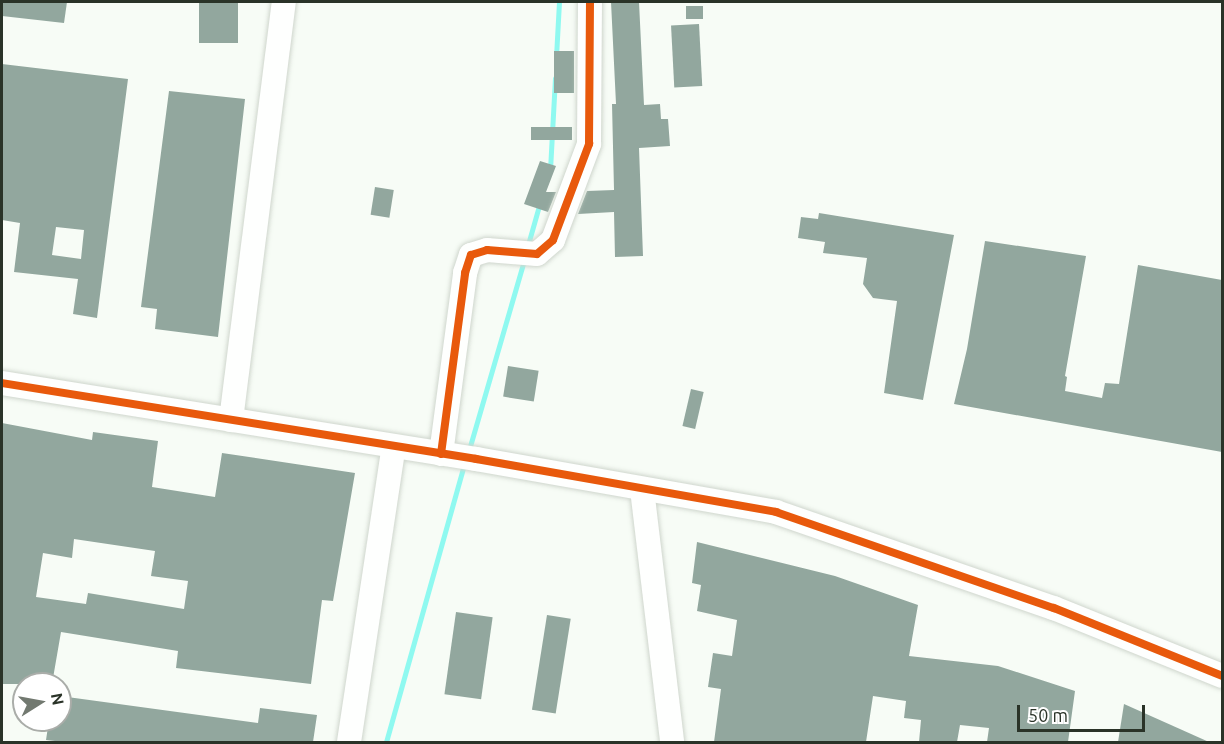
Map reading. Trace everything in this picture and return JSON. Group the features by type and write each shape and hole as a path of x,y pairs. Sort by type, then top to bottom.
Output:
{"street":[{"path":"231,420 284,2"},
{"path":"457,456 465,273 471,255 487,250 537,254 553,240 589,144 590,2"},
{"path":"2,383 457,456 776,512 1054,608 1222,676"},
{"path":"349,742 394,446"},
{"path":"642,489 672,742"}],"building":[{"path":"3,2 67,2 64,23 2,16"},
{"path":"199,2 238,2 238,43 199,43"},
{"path":"611,2 639,2 644,105 660,104 661,119 668,119 670,146 639,148 643,256 615,257 614,212 578,214 587,191 614,190 612,104 616,104"},
{"path":"686,6 703,6 703,19 686,19"},
{"path":"699,24 702,86 674,87 671,25"},
{"path":"554,51 574,51 574,93 554,93"},
{"path":"2,64 128,79 97,318 73,314 78,279 14,272 20,223 2,220","holes":["56,227 84,230 81,259 52,255"]},
{"path":"169,91 245,99 218,337 155,329 157,309 141,307"},
{"path":"531,127 572,127 572,140 531,140"},
{"path":"540,161 556,166 546,192 556,192 548,212 524,204"},
{"path":"375,187 394,190 389,218 371,215"},
{"path":"819,213 954,235 923,400 884,393 897,301 873,298 863,284 867,258 823,253 825,242 798,238 801,217 818,219"},
{"path":"985,241 1086,256 1065,376 1067,377 1065,391 1102,398 1105,383 1119,384 1138,265 1222,280 1222,452 954,404 967,349"},
{"path":"508,366 539,371 534,401 503,397"},
{"path":"691,389 704,392 695,429 682,426"},
{"path":"2,423 92,440 93,432 158,441 152,487 215,497 222,453 355,473 333,601 322,600 311,684 176,668 178,651 61,632 54,672 12,672 12,684 2,684","holes":["74,539 155,551 151,576 188,581 184,609 88,593 86,604 36,597 43,553 72,558"]},
{"path":"697,542 835,576 918,605 909,656 998,666 1075,691 1068,742 987,742 989,728 960,725 957,742 919,742 921,720 904,718 906,701 873,696 866,742 714,742 721,689 708,687 713,653 732,656 737,620 697,611 701,585 692,583"},
{"path":"456,612 493,617 481,699 444,694"},
{"path":"547,615 571,619 556,714 532,710"},
{"path":"72,698 258,723 260,708 317,715 313,742 64,742 46,740 47,732 72,732"},
{"path":"1124,704 1209,742 1118,742"}],"waterway":[{"path":"556,57 559,2"},
{"path":"550,170 555,78"},
{"path":"527,248 540,202"},
{"path":"468,453 524,260"},
{"path":"386,742 464,465"}],"cycle path":[{"path":"441,454 465,273 471,255 487,250 537,254 553,240 589,144 590,2"},
{"path":"2,383 476,459 776,512 1054,608 1222,676"}]}
